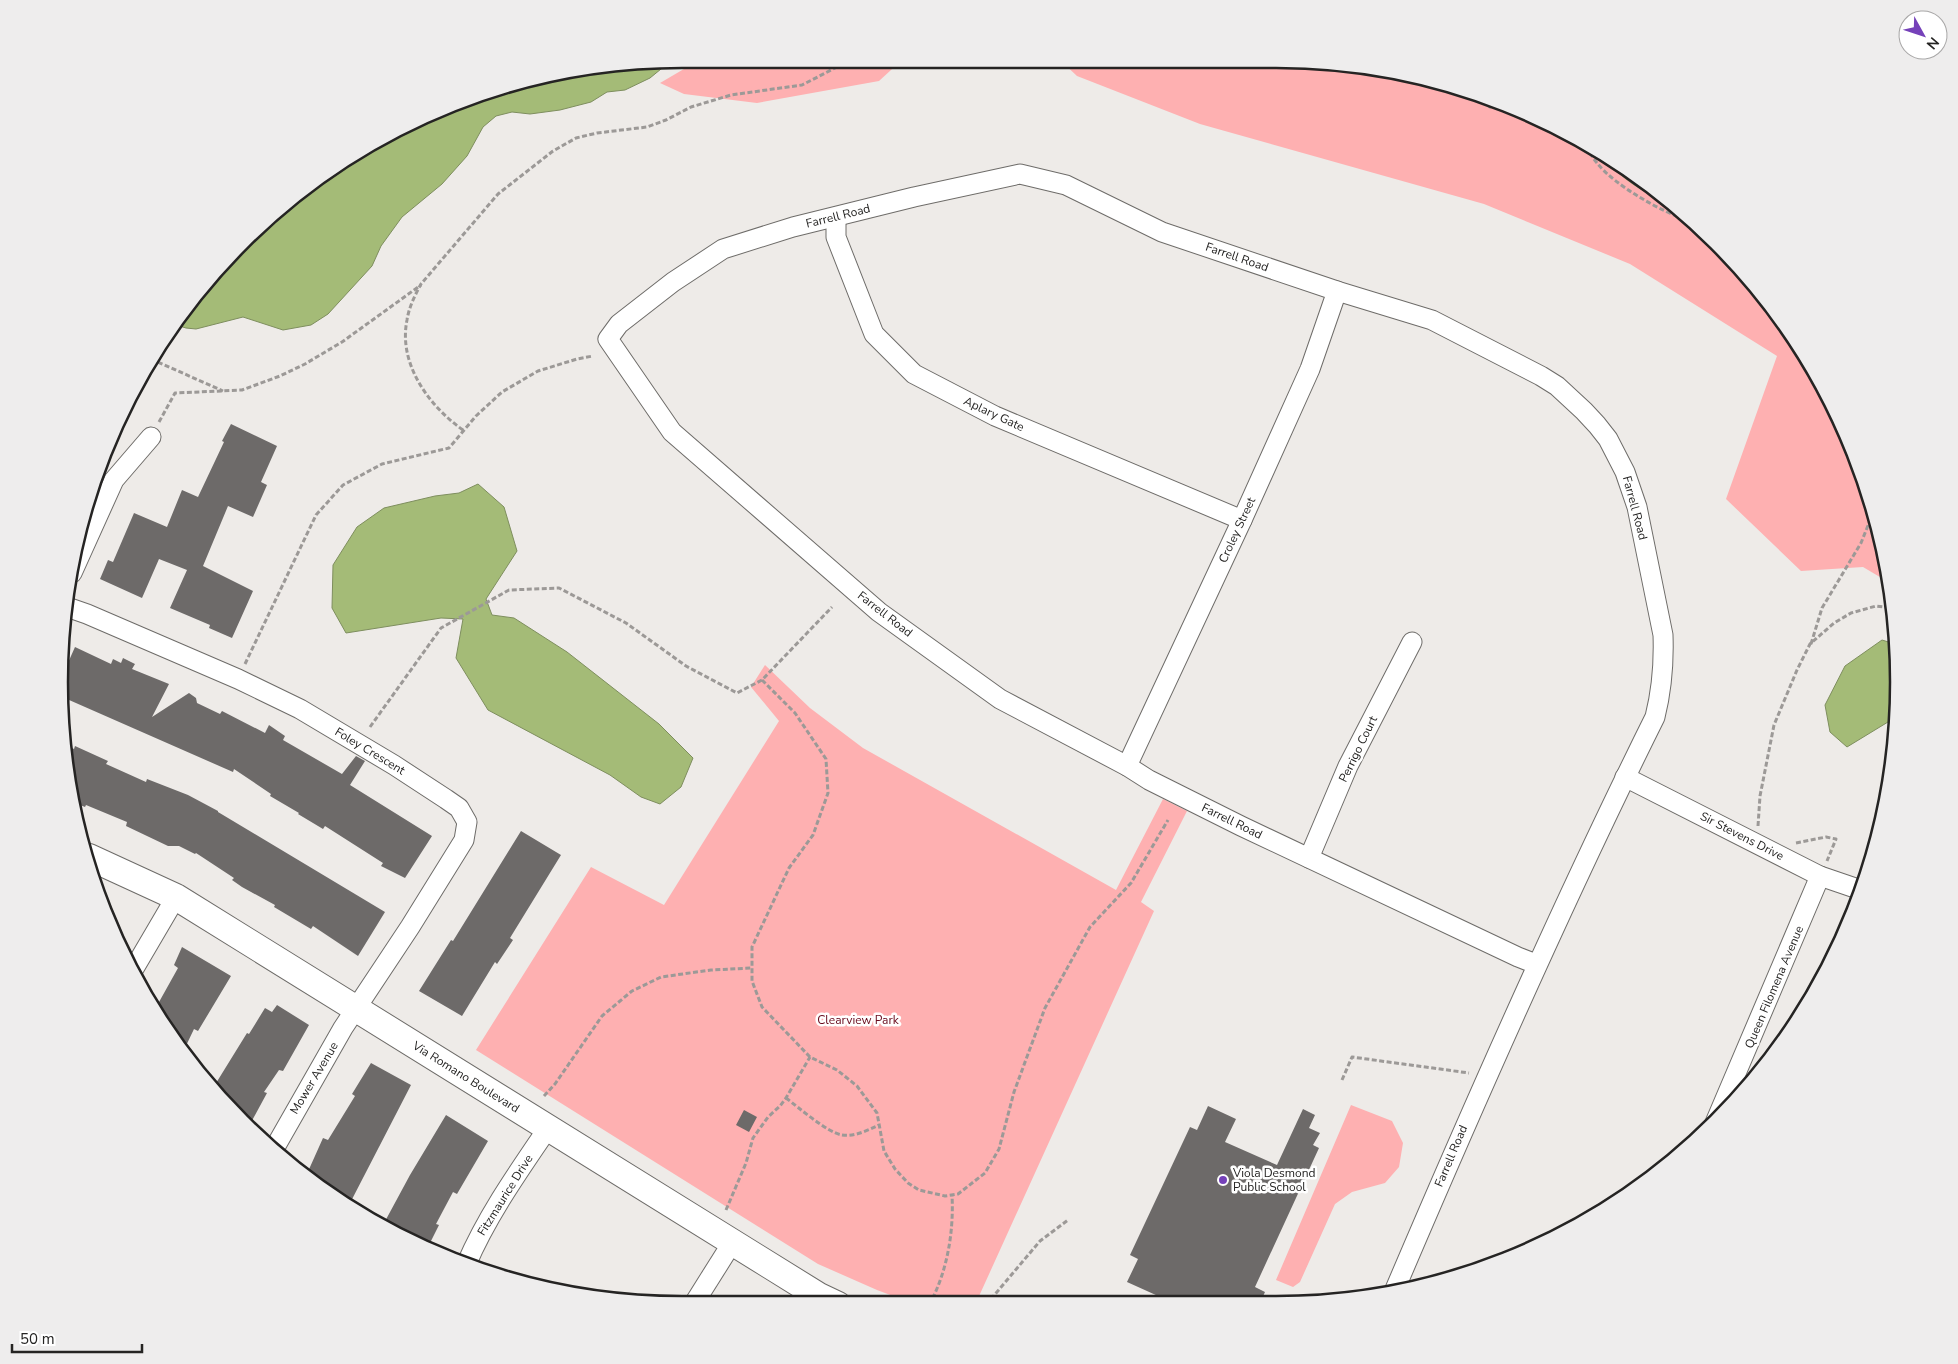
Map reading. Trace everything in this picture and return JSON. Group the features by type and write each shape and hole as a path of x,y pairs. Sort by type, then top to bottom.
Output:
{"street":[{"name":"Farrell Road","path":"1396,1285 1536,964 1655,717 1660,697 1664,655 1663,635 1637,507 1632,489 1617,455 1602,432 1584,411 1557,386 1542,376 1432,320 1337,291 1162,232 1066,185 1020,174 914,197 793,227 723,250 673,282 619,324 608,339 672,432 879,612 1000,699 1127,766 1149,780 1241,826 1536,964"},
{"name":"Aplary Gate","path":"836,217 836,237 874,334 914,374 994,416 1242,520"},
{"name":"Croley Street","path":"1127,766 1310,369 1337,291"},
{"path":"81,553 114,480 151,437"},
{"name":"Foley Crescent","path":"72,609 238,679 300,709 394,764 459,808 467,822 464,840 357,1009"},
{"name":"Perrigo Court","path":"1309,858 1348,766 1412,642"},
{"name":"Sir Stevens Drive","path":"1625,777 1820,876 1855,888"},
{"name":"Via Romano Boulevard","path":"94,859 176,897 819,1296"},
{"name":"Queen Filomena Avenue","path":"1737,1088 1744,1077 1820,876"},
{"path":"137,964 176,897"},
{"name":"Mower Avenue","path":"277,1144 343,1028 357,1009"},
{"name":"Fitzmaurice Drive","path":"468,1258 474,1245 508,1187 548,1128"},
{"path":"699,1296 732,1242"}],"path":[{"path":"151,437 175,393 242,390 306,364 342,342 421,284 498,194 553,150 576,138 647,127 691,107 731,95 802,85 835,68"},
{"path":"1592,155 1597,164 1622,184 1677,217"},
{"path":"421,284 406,320 405,343 408,363 424,391 449,420 463,430"},
{"path":"238,679 316,516 342,485 382,464 449,448 476,416 502,392 538,370 577,358 593,356"},
{"path":"158,362 223,391"},
{"path":"1758,829 1760,796 1774,725 1810,644 1822,608 1862,543 1870,522"},
{"path":"370,727 441,628 509,590 559,588 626,623 686,666 737,693 762,680 832,607"},
{"path":"1810,644 1834,623 1851,613 1876,606 1886,607"},
{"path":"762,680 795,714 826,759 828,793 813,835 790,868 752,947 752,981 762,1006 810,1058 837,1070 857,1086 877,1113 884,1152 908,1183 919,1190 944,1196 958,1194 985,1173 999,1149 1014,1092 1045,1008 1090,927 1131,884 1168,820"},
{"path":"1788,844 1826,837 1836,839 1820,876"},
{"path":"544,1096 555,1084 602,1016 632,991 661,977 711,970 752,968"},
{"path":"1342,1080 1352,1057 1469,1073"},
{"path":"726,1210 746,1163 753,1138 768,1117 786,1098 810,1058"},
{"path":"786,1098 841,1135 858,1134 879,1125"},
{"path":"934,1296 946,1260 953,1218 952,1195"},
{"path":"994,1296 1040,1241 1068,1220"}],"green space":[{"path":"686,68 893,68 879,81 757,103 684,94 660,83"},
{"path":"1069,68 1316,69 1396,79 1435,88 1511,114 1548,131 1617,171 1650,194 1711,247 1764,308 1787,341 1827,410 1844,447 1870,523 1881,578 1863,567 1801,571 1726,499 1777,356 1630,264 1484,204 1200,124 1077,76"},
{"name":"Clearview Park","path":"765,665 810,708 863,748 1116,890 1163,799 1187,811 1141,902 1154,911 979,1296 893,1296 818,1264 476,1050 591,867 664,905 779,721 751,687"},
{"path":"1351,1105 1392,1121 1403,1143 1399,1167 1385,1183 1352,1192 1335,1204 1300,1282 1293,1287 1276,1280"}],"shaded area":[{"path":"662,69 650,78 625,90 607,92 591,102 560,110 530,114 512,112 496,116 483,127 467,156 442,184 402,217 381,246 372,266 328,314 311,325 283,330 243,317 196,329 181,326 194,308 247,247 308,194 375,150 447,114 523,88 562,79 602,73"},
{"path":"478,484 504,507 517,551 486,599 492,615 514,618 567,652 659,724 693,758 681,787 660,804 641,797 610,775 488,710 456,658 463,619 441,618 346,633 332,608 333,565 357,527 384,508 435,496 459,493"},
{"path":"1882,640 1889,642 1889,722 1847,747 1830,732 1825,705 1845,666"}],"building":[{"path":"231,424 277,446 261,482 267,485 253,517 228,506 203,566 253,591 232,638 209,628 210,625 170,608 187,570 159,559 142,598 100,579 108,560 113,562 134,513 167,527 182,490 198,497"},
{"path":"75,647 111,664 113,659 121,663 123,658 135,664 132,669 169,684 152,717 189,693 196,698 197,703 220,714 222,711 265,733 269,725 285,736 283,740 342,774 356,756 365,761 350,785 432,836 405,878 381,866 383,863 325,826 323,829 298,814 234,769 233,772 68,700 69,662"},
{"path":"75,746 108,761 106,764 146,782 147,779 188,795 218,811 385,912 358,956 313,926 311,929 274,907 275,905 242,887 232,880 234,878 196,853 179,846 168,846 126,826 127,822 86,805 85,807 80,805 79,802 72,748 74,749"},
{"path":"521,831 561,855 510,938 513,940 497,964 495,962 462,1016 419,991 451,940 453,941"},
{"path":"182,947 231,976 198,1031 194,1029 186,1045 159,1003 178,968 174,965"},
{"path":"277,1005 309,1025 283,1071 279,1070 264,1092 267,1093 252,1121 216,1083 265,1008 272,1012"},
{"path":"371,1063 411,1085 352,1200 309,1170 323,1138 328,1140 355,1096 352,1094"},
{"path":"1208,1106 1236,1119 1225,1142 1277,1165 1303,1109 1315,1115 1309,1128 1320,1133 1313,1145 1319,1148 1255,1287 1265,1292 1263,1296 1158,1296 1127,1282 1138,1259 1130,1255 1190,1127 1197,1130"},
{"path":"744,1110 757,1117 749,1132 736,1125"},
{"path":"446,1115 488,1141 457,1194 453,1192 436,1224 439,1225 430,1242 386,1220"}],"place":[{"name":"Viola Desmond Public School","path":"1223,1180"}]}
